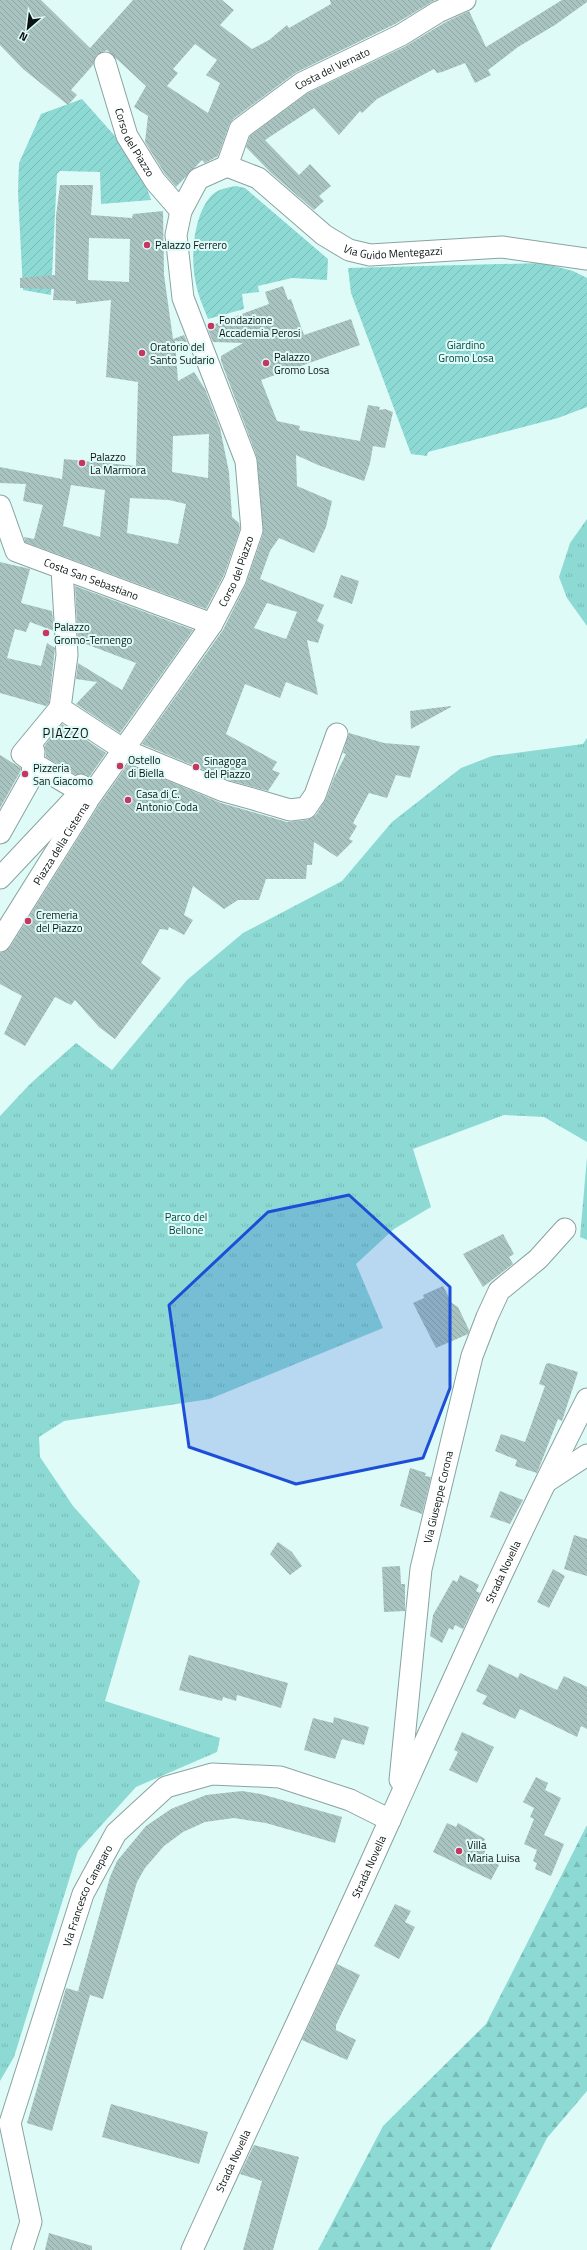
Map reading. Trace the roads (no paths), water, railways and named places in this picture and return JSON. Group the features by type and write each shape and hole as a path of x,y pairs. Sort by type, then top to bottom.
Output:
{"street":[{"name":"Costa del Vernato","path":"227,166 240,129 302,83 401,35 438,12 465,0"},
{"name":"Corso del Piazzo","path":"105,63 127,136 155,181 182,211"},
{"name":"Corso del Piazzo","path":"85,794 90,797 212,624 235,580 252,530 246,460 183,298 176,235 182,211 198,178 227,166"},
{"name":"Via Guido Mentegazzi","path":"227,166 258,178 324,236 348,250 370,255 502,247 587,259"},
{"name":"Costa San Sebastiano","path":"0,506 16,551 212,624"},
{"path":"0,834 32,776 28,758 60,708 67,655 62,569"},
{"path":"60,708 124,750 224,791 290,810 306,808 315,796 337,734"},
{"name":"Piazza della Cisterna","path":"0,941 87,802 85,788 34,751 28,758"},
{"name":"Piazza della Cisterna","path":"0,878 85,794"},
{"name":"Via Giuseppe Corona","path":"398,1800 421,1569 472,1356 499,1291 538,1259 565,1229"},
{"name":"Strada Novella","path":"192,2250 390,1820 440,1706 544,1483 587,1399"},
{"path":"544,1483 587,1454"},
{"name":"Via Francesco Caneparo","path":"22,2250 31,2222 10,2123 83,1894 116,1833 166,1787 212,1774 280,1777 350,1800 390,1820"}],"place":[{"name":"Palazzo Ferrero","path":"147,245"},
{"name":"Fondazione Accademia Perosi","path":"211,326"},
{"name":"Oratorio del Santo Sudario","path":"142,353"},
{"name":"Palazzo Gromo Losa","path":"266,363"},
{"name":"Palazzo La Marmora","path":"82,463"},
{"name":"Palazzo Gromo-Ternengo","path":"46,633"},
{"name":"Ostello di Biella","path":"120,766"},
{"name":"Sinagoga del Piazzo","path":"196,767"},
{"name":"Pizzeria San Giacomo","path":"25,774"},
{"name":"Casa di C. Antonio Coda","path":"128,800"},
{"name":"Cremeria del Piazzo","path":"28,921"},
{"name":"Villa Maria Luisa","path":"459,1851"}],"district":[{"name":"PIAZZO","path":"66,733"}],"park label":[{"name":"Giardino Gromo Losa","path":"466,351"},
{"name":"Parco del Bellone","path":"186,1223"}]}
